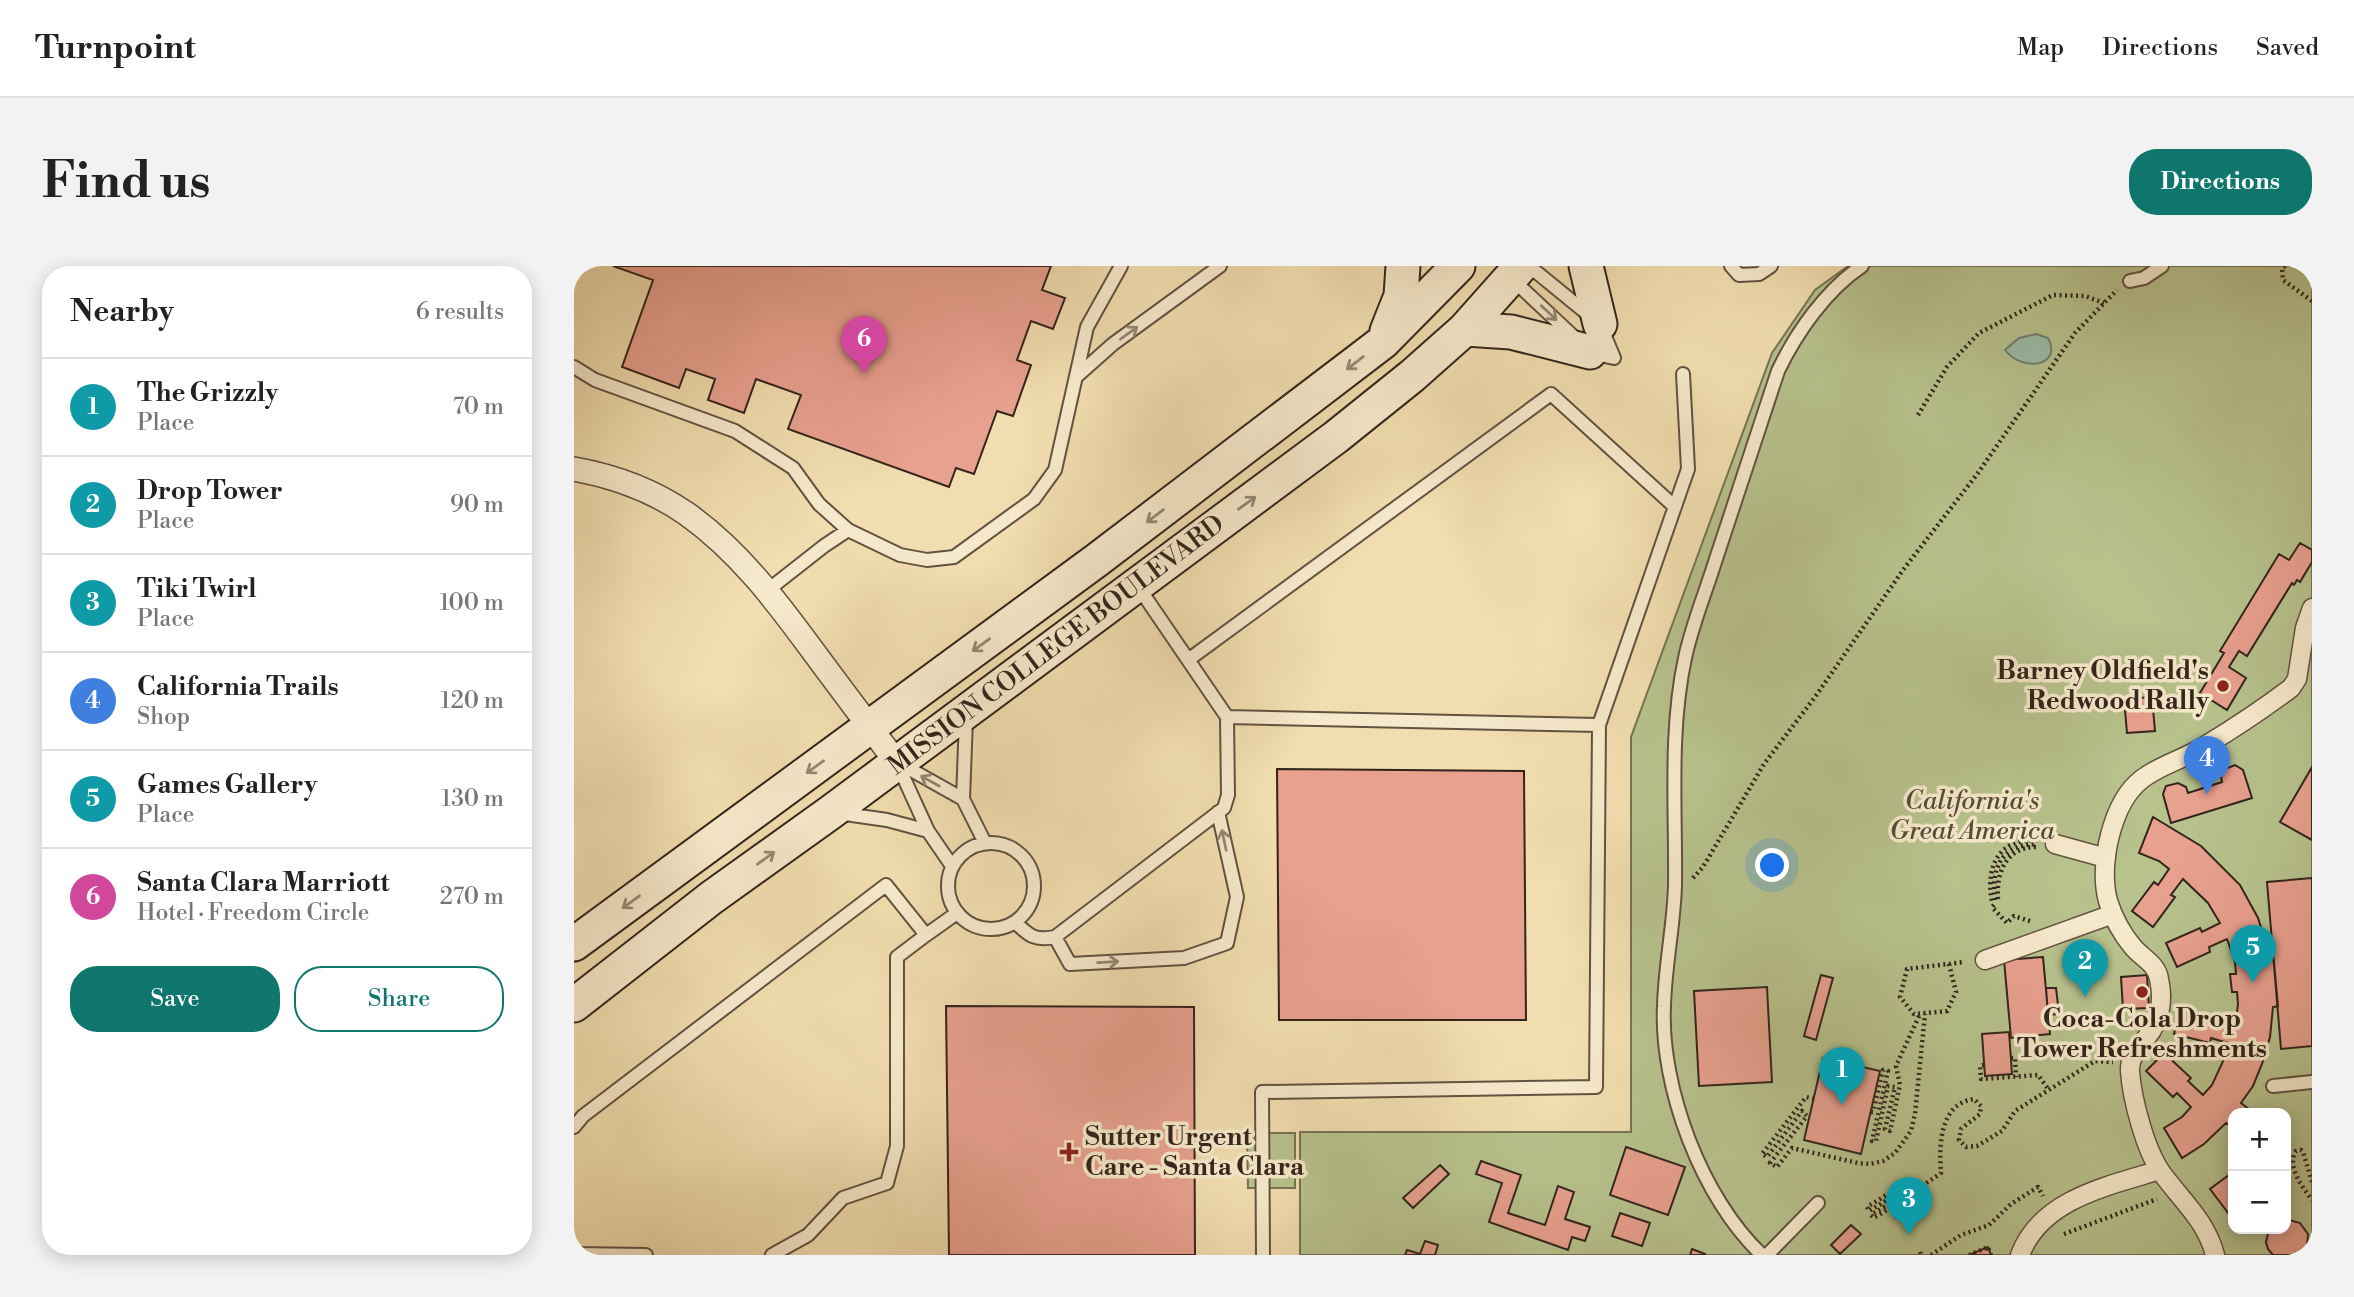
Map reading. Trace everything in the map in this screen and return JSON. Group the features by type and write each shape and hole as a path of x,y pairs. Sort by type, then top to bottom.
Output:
{"main road":[{"path":"1383,342 1401,296 1403,266"},
{"name":"MISSION COLLEGE BOULEVARD","path":"574,944 1097,560 1383,342 1458,266"},
{"path":"1465,329 1595,338 1586,266"},
{"name":"MISSION COLLEGE BOULEVARD","path":"574,1005 711,898 1336,437 1465,329 1515,269"}],"street":[{"path":"574,469 613,479 648,493 687,514 724,546 768,590 897,762"},
{"path":"2216,1255 2205,1228 2193,1209 2160,1170 2140,1123 2130,1071 2131,1062 2158,1018 2161,1004 2159,977 2154,967 2134,949 2113,914 2104,884 2106,858 2116,814 2140,780 2203,747 2291,688 2297,679 2305,628 2312,608"},
{"path":"2055,844 2106,858"},
{"path":"1985,960 2113,914"},
{"path":"2020,1255 2025,1241 2035,1227 2053,1212 2087,1194 2160,1170"}],"lane":[{"path":"574,367 594,380 735,431 793,468 819,504 848,530 900,555 927,560 954,557 1034,499 1055,470 1087,327 1121,266"},
{"path":"1077,377 1113,344 1220,266"},
{"path":"1731,266 1739,275 1759,274 1771,266"},
{"path":"1762,1255 1749,1244 1726,1214 1697,1160 1673,1093 1666,1057 1663,1007 1675,888 1680,685 1695,623 1778,371 1792,342 1809,320 1861,266"},
{"path":"2130,281 2144,278 2162,266"},
{"path":"1515,269 1595,338"},
{"path":"1515,269 1595,338"},
{"path":"1263,1255 1262,1092 1596,1087 1599,724 1688,469 1683,374"},
{"path":"1188,660 1551,394 1675,507"},
{"path":"768,590 848,530"},
{"path":"1015,922 1029,936 1039,940 1055,937 1224,808 1228,795 1227,717 1137,585"},
{"path":"967,711 963,799 985,842"},
{"path":"1227,717 1599,724"},
{"path":"897,762 963,799"},
{"path":"897,762 928,831 952,866"},
{"path":"831,812 887,820 928,831"},
{"path":"1055,937 1070,964 1184,958 1227,943 1237,897 1219,812"},
{"path":"985,842 1010,846 1021,854 1034,876 1035,889 1025,914 1004,928 991,930 966,922 957,913 948,890 952,866 960,855 972,846 985,842"},
{"path":"574,1127 583,1116 652,1062 886,885 926,935"},
{"path":"772,1255 808,1235 843,1198 887,1183 897,1146 897,957 957,913"},
{"path":"2273,1086 2312,1082"},
{"path":"1767,1255 1818,1203"},
{"path":"574,1254 646,1255"}],"path":[{"path":"2286,266 2282,268 2283,280 2312,301"},
{"path":"1675,888 1682,887 1703,867 1764,764 1815,697 1903,570 1978,473 2075,332 2130,281"},
{"path":"1918,415 1947,367 1979,333 2053,295 2085,296 2104,303"},
{"path":"1998,899 1999,876 2006,860 2018,851 2031,847 2042,848 2043,844 2019,846 2003,858 1994,873 1995,900 1992,901 1991,873 2002,850 2027,840 2055,844"},
{"path":"1994,905 1992,907 2007,922 2014,916 2022,920 2037,921"},
{"path":"1950,964 1956,992 1947,1011 1922,1014 1914,1014 1900,998 1907,969 1950,964"},
{"path":"1871,1112 1883,1070 1888,1071 1872,1141 1876,1141 1888,1086 1895,1087 1885,1129 1890,1131 1900,1085 1896,1066 1922,1014"},
{"path":"1814,1099 1806,1097 1762,1154 1767,1157 1802,1111 1807,1116 1770,1163 1777,1167 1792,1148 1870,1164 1895,1153 1911,1131 1915,1114 1922,1014"},
{"path":"2011,1058 2015,1058 2016,1077"},
{"path":"1897,1218 1893,1211 1911,1199 1909,1196 1874,1218 1871,1215 1907,1193 1905,1189 1869,1211 1867,1207 1906,1183 1912,1193 1941,1173 1939,1146 1947,1116 1963,1102 1974,1099 1981,1106 1980,1114 1965,1124 1959,1135 1962,1145 1971,1148 2002,1131 2015,1111 2095,1061 2131,1062"},
{"path":"1984,1065 1980,1066 1981,1079 2038,1075 2049,1090"},
{"path":"2312,1182 2303,1152 2296,1151 2292,1156 2293,1164 2303,1188 2312,1200"},
{"path":"1931,1255 1961,1235 1989,1225 2011,1203 2038,1187"},
{"path":"2062,1235 2129,1210"},
{"path":"1969,1255 1988,1247 1991,1255"}],"green space":[{"name":"California's Great America","path":"1848,266 2312,266 2312,1255 1300,1255 1300,1132 1631,1132 1631,737 1772,353 1815,290"},
{"path":"1247,1133 1295,1133 1295,1188 1248,1188"}],"shaded area":[{"path":"2036,334 2048,338 2051,347 2046,360 2030,364 2021,362 2005,350 2019,338"}],"building":[{"path":"613,266 1051,266 1042,290 1065,298 1053,329 1031,321 1017,360 1031,365 1013,416 997,411 974,474 956,468 949,487 788,429 801,395 756,379 744,413 708,400 715,379 686,369 679,388 622,367 653,280"},
{"path":"2300,543 2312,550 2312,562 2300,582 2297,580 2294,585 2292,583 2247,656 2239,651 2229,667 2246,678 2227,710 2200,693 2224,653 2220,651 2279,554 2289,560"},
{"path":"2152,697 2155,731 2127,733 2124,699"},
{"path":"2235,765 2243,770 2252,798 2171,823 2163,794 2166,786 2178,783 2186,787 2188,793 2222,782 2225,769"},
{"path":"2312,767 2312,840 2280,822"},
{"path":"1277,769 1524,771 1526,1020 1279,1020"},
{"path":"2153,817 2201,846 2240,885 2258,918 2269,953 2273,952 2278,1006 2273,1007 2270,1037 2262,1064 2253,1086 2241,1103 2248,1108 2228,1108 2228,1124 2226,1123 2204,1144 2182,1158 2164,1128 2182,1117 2191,1107 2177,1093 2173,1097 2146,1071 2164,1053 2191,1078 2188,1081 2203,1095 2212,1085 2231,1044 2211,1038 2210,1043 2174,1034 2180,1009 2216,1018 2216,1022 2235,1027 2237,992 2232,992 2230,974 2236,974 2235,962 2227,939 2209,947 2210,952 2177,967 2166,943 2200,928 2202,932 2220,923 2208,903 2183,879 2171,895 2175,897 2153,927 2132,911 2154,882 2158,885 2169,869 2159,861 2139,853"},
{"path":"2312,878 2312,1046 2281,1049 2267,882"},
{"path":"2043,957 2050,1034 2011,1038 2004,960"},
{"path":"1821,975 1833,978 1816,1040 1804,1036"},
{"path":"2147,975 2149,1008 2123,1009 2121,977"},
{"path":"1767,987 1772,1082 1699,1086 1694,991"},
{"path":"2046,988 2056,988 2059,1014 2048,1015"},
{"path":"946,1006 1194,1007 1195,1255 949,1255"},
{"path":"2009,1032 2012,1074 1985,1076 1982,1034"},
{"path":"1823,1058 1880,1071 1861,1154 1804,1140"},
{"path":"1626,1147 1685,1167 1668,1215 1610,1195"},
{"path":"1481,1161 1521,1175 1508,1213 1545,1225 1558,1186 1574,1192 1565,1219 1590,1227 1585,1241 1572,1237 1568,1250 1489,1222 1502,1183 1476,1174"},
{"path":"1440,1165 1449,1174 1413,1208 1403,1198"},
{"path":"2228,1176 2228,1213 2210,1189"},
{"path":"1620,1213 1650,1223 1642,1246 1612,1236"},
{"path":"2291,1220 2300,1223 2308,1234 2307,1247 2302,1255 2273,1255 2266,1242 2268,1234 2291,1234"},
{"path":"1851,1225 1861,1234 1840,1254 1831,1245"},
{"path":"1425,1241 1438,1245 1435,1255 1405,1255 1407,1250 1420,1254"},
{"path":"1988,1247 1991,1255 1969,1255"},
{"path":"1692,1249 1705,1254 1705,1255 1690,1255"}],"place":[{"name":"Santa Clara Marriott","path":"864,374"},
{"name":"Barney Oldfield's Redwood Rally","path":"2223,686"},
{"name":"California Trails","path":"2207,794"},
{"name":"Games Gallery","path":"2253,983"},
{"name":"Coca-Cola Drop Tower Refreshments","path":"2142,992"},
{"name":"Drop Tower","path":"2085,997"},
{"name":"The Grizzly","path":"1842,1105"},
{"name":"Sutter Urgent Care - Santa Clara","path":"1069,1152"},
{"name":"Tiki Twirl","path":"1909,1235"}]}
